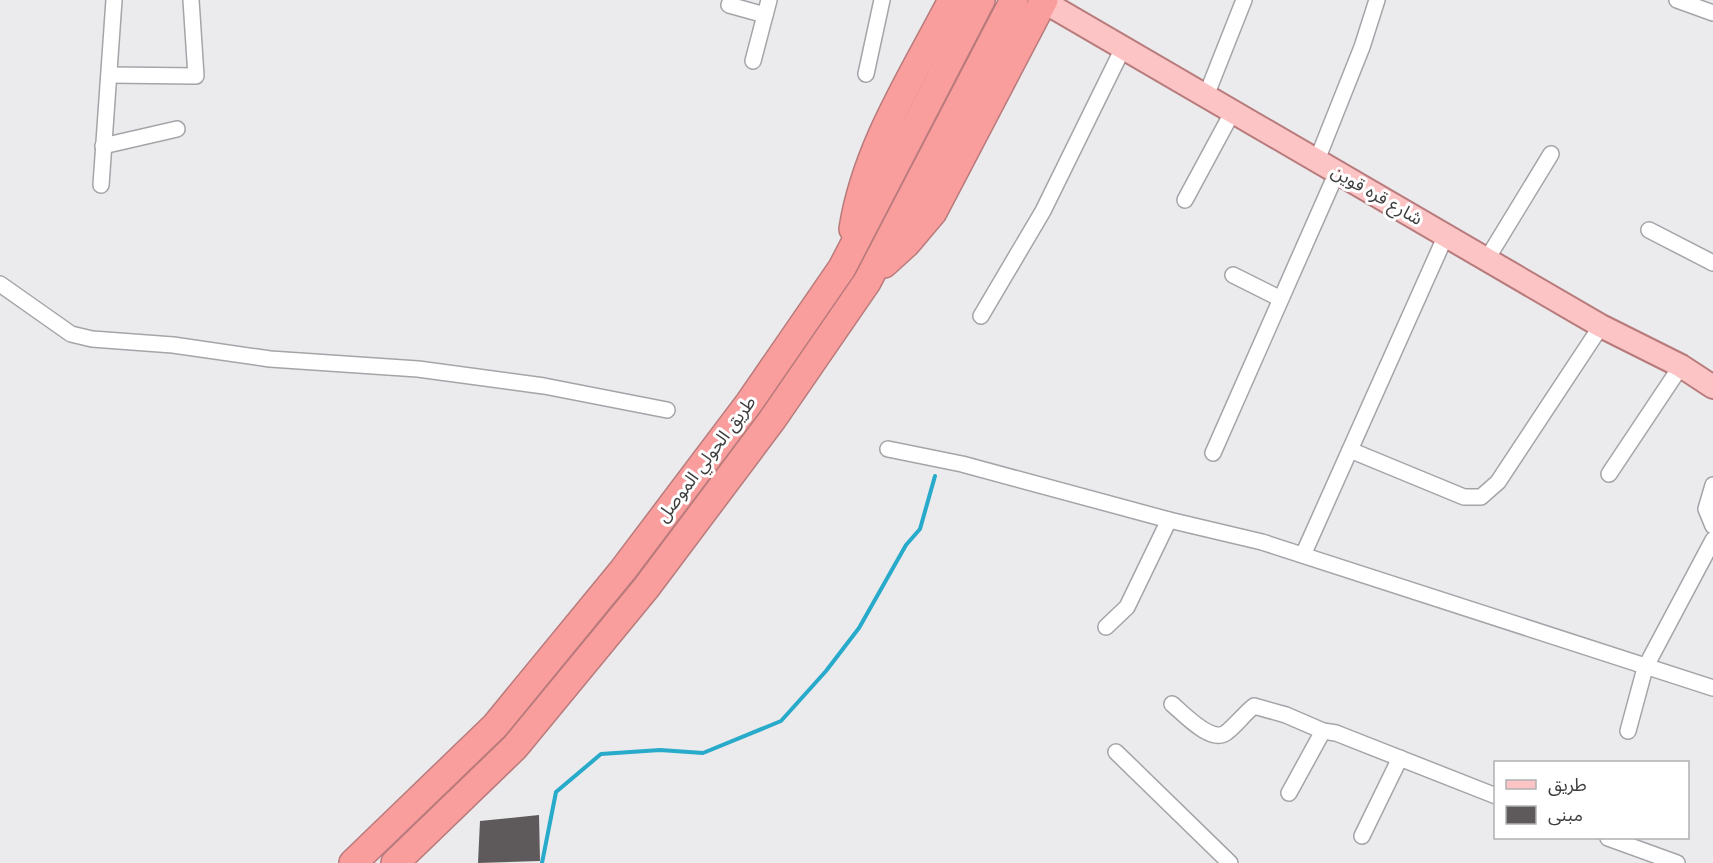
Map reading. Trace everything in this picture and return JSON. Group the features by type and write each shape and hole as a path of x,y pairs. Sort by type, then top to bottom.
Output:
{"highway":[{"path":"842,268 849,249 860,189 869,161 952,0"},
{"name":"طريق الحولي الموصل","path":"353,863 502,717 644,542 748,403 842,268 981,0"},
{"name":"طريق الحولي الموصل","path":"395,863 516,747 646,588 772,420 867,282 1014,0"},
{"path":"867,282 906,244 933,212 1043,0"}],"main road":[{"name":"شارع قره قوين","path":"1043,0 1601,326 1681,366 1713,387"}],"street":[{"path":"101,185 114,0"},
{"path":"109,75 196,76 191,0"},
{"path":"753,61 769,0"},
{"path":"866,74 882,0"},
{"path":"1206,96 1244,0"},
{"path":"1213,453 1279,298 1327,166 1377,0"},
{"path":"1677,0 1713,13"},
{"path":"726,2 765,15"},
{"path":"981,316 1042,211 1123,48"},
{"path":"1185,200 1233,111"},
{"path":"104,146 177,129"},
{"path":"1487,259 1551,154"},
{"path":"1649,230 1713,263"},
{"path":"1304,555 1446,235"},
{"path":"1233,274 1279,298"},
{"path":"0,284 71,334 92,339 172,345 270,359 418,369 544,386 667,410"},
{"path":"1350,450 1464,497 1481,497 1498,483 1601,326"},
{"path":"1609,474 1681,366"},
{"path":"888,449 962,464 1169,520 1262,542 1645,668 1713,688"},
{"path":"1713,485 1706,509 1713,526"},
{"path":"1106,627 1127,607 1169,520"},
{"path":"1628,731 1645,668 1713,540"},
{"path":"1172,704 1207,732 1216,736 1226,734 1254,706 1286,715 1494,795"},
{"path":"1289,793 1323,731"},
{"path":"1116,752 1230,863"},
{"path":"1362,836 1400,758"},
{"path":"1613,839 1677,863"}],"building":[{"path":"539,815 540,861 478,863 480,821"}],"waterway":[{"path":"542,863 556,792 601,754 660,750 703,753 781,721 826,671 859,628 906,545 920,529 935,476"}]}
